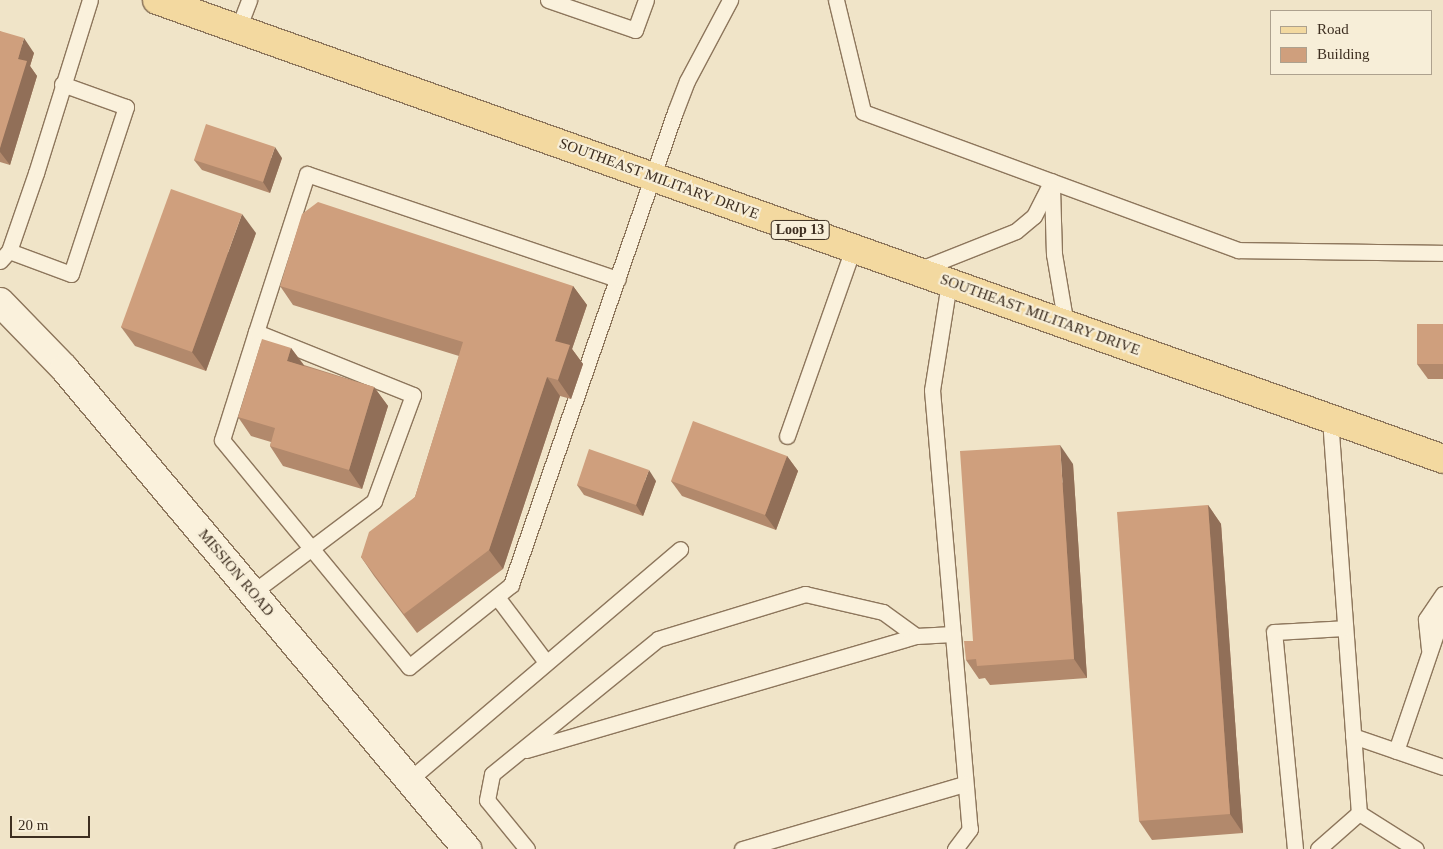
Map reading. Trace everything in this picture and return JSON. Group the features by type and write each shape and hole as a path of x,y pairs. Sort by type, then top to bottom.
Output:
{"main road":[{"name":"SOUTHEAST MILITARY DRIVE","path":"157,0 1443,459"}],"street":[{"name":"MISSION ROAD","path":"0,302 64,368 467,849"}],"lane":[{"path":"62,84 126,107 71,274 4,256 90,0"},
{"path":"238,29 249,0"},
{"path":"548,0 596,11 635,30 646,0"},
{"path":"618,280 307,174 222,440 409,667 512,585 618,280 651,176 687,81 730,0"},
{"path":"836,0 863,112 1238,250 1443,253"},
{"path":"916,271 1016,231 1034,216 1052,182"},
{"path":"1052,182 1054,254 1066,324"},
{"path":"787,436 854,248"},
{"path":"950,283 932,390 970,830 955,849"},
{"path":"252,593 374,502 414,395 256,332"},
{"path":"1330,419 1359,813"},
{"path":"409,780 680,549"},
{"path":"527,849 488,800 492,774 658,639 804,594 883,612 916,636"},
{"path":"1430,653 1426,619 1443,594"},
{"path":"496,597 546,662"},
{"path":"1396,751 1443,613"},
{"path":"1295,849 1274,632 1345,628"},
{"path":"520,751 916,636 953,634"},
{"path":"1353,736 1443,767"},
{"path":"742,849 965,784"},
{"path":"1318,849 1359,813"},
{"path":"1359,813 1416,849"}],"building":[{"path":"0,31 24,38 18,59 27,61 0,148"},
{"path":"206,124 275,147 263,182 194,160"},
{"path":"171,189 242,214 192,352 121,327"},
{"path":"318,202 573,286 555,341 570,345 558,380 547,377 489,550 404,614 361,557 369,532 415,497 463,342 280,286 302,214"},
{"path":"1417,324 1443,324 1443,364 1417,364"},
{"path":"262,339 291,348 287,361 374,387 349,470 270,446 275,428 238,417"},
{"path":"693,421 787,456 765,515 671,481"},
{"path":"1060,445 1074,659 977,666 976,659 966,660 964,641 973,641 960,451"},
{"path":"589,449 649,470 636,505 577,485"},
{"path":"1208,505 1230,814 1139,821 1117,512"}]}
